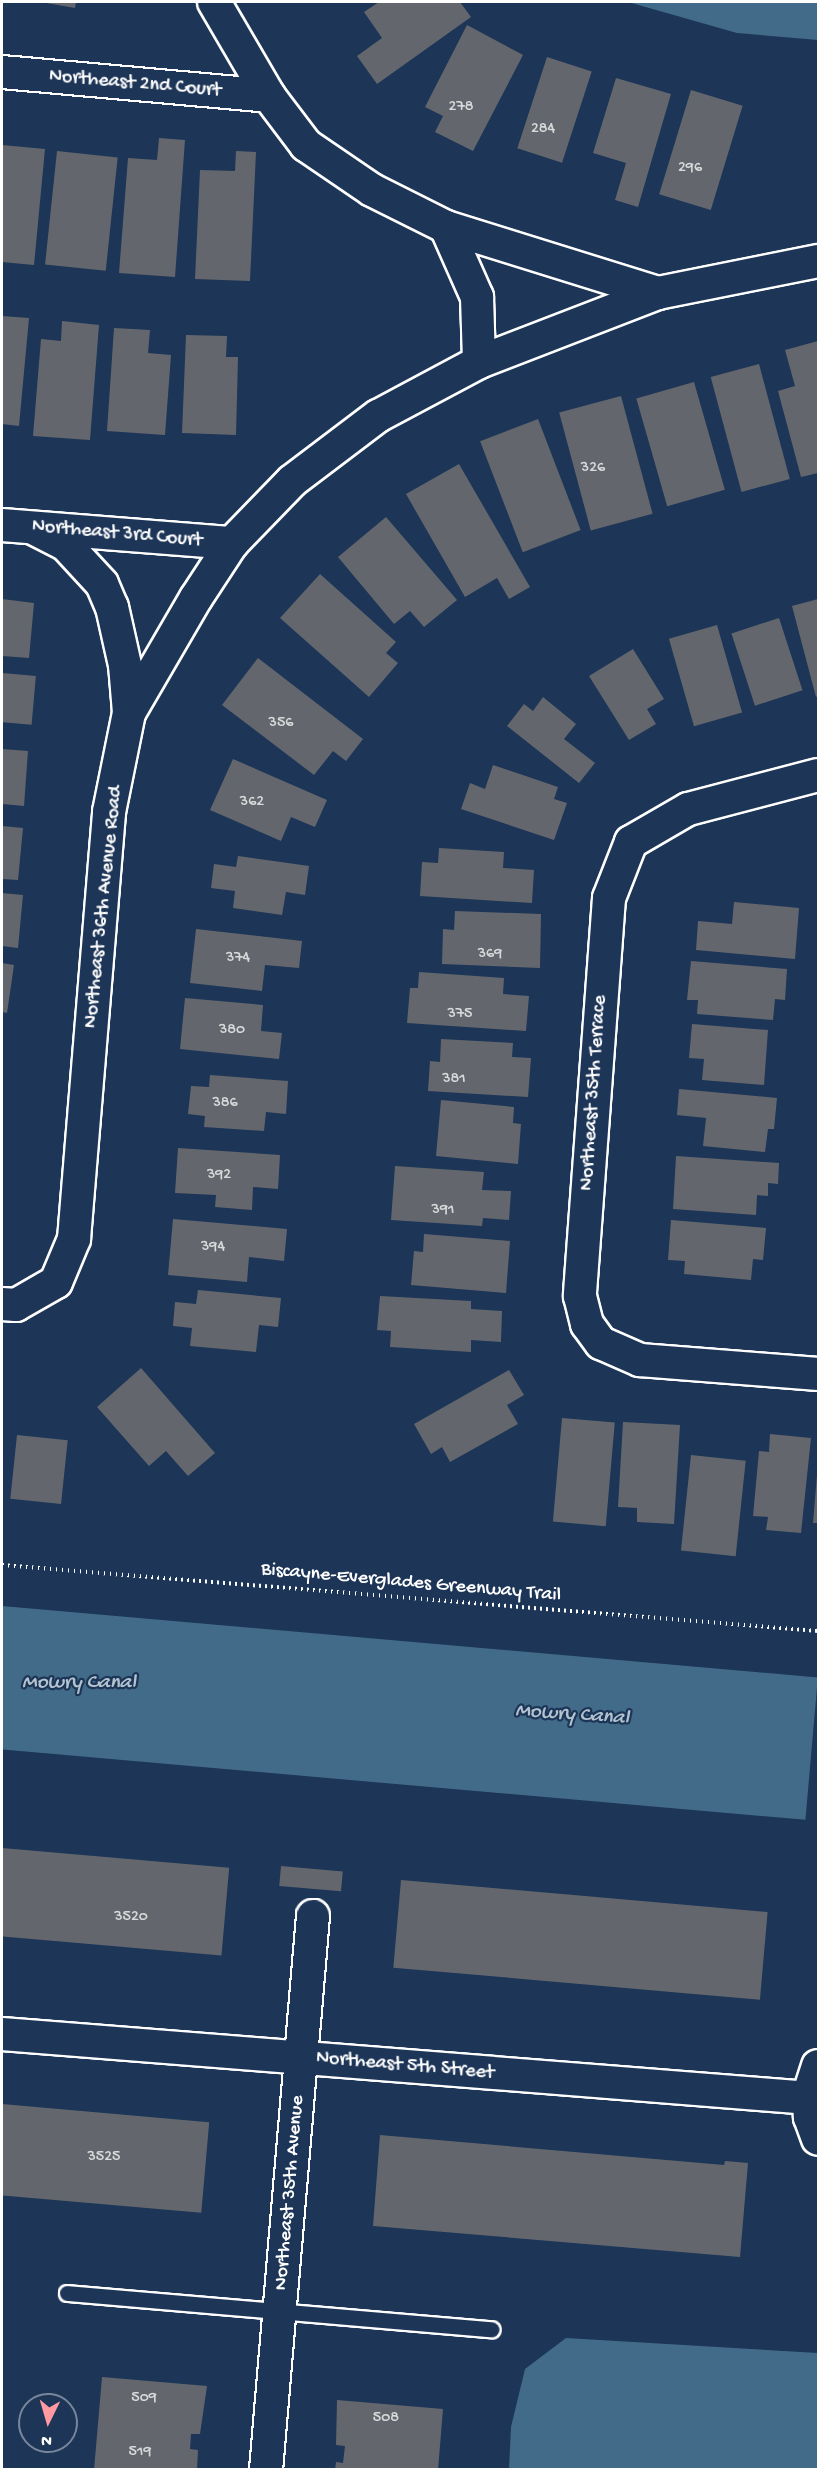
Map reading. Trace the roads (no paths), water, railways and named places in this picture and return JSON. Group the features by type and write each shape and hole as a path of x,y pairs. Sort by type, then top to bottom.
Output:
{"street":[{"path":"214,2 269,96 306,145 372,190 446,227 658,293"},
{"name":"Northeast 2nd Court","path":"2,72 269,96"},
{"path":"446,227 477,297 479,362"},
{"name":"Northeast 36th Avenue Road","path":"2,1304 16,1305 56,1282 74,1239 109,812 129,712 232,543 292,481 378,416 479,362 658,293 819,261"},
{"path":"16,526 66,545 102,584 120,642 129,712"},
{"name":"Northeast 3rd Court","path":"16,526 232,543"},
{"name":"Northeast 35th Terrace","path":"819,776 688,809 632,842 609,898 580,1296 588,1324 601,1343 640,1360 819,1374"},
{"name":"Northeast 35th Avenue","path":"266,2469 313,1916"},
{"name":"Northeast 5th Street","path":"2,2034 809,2098"},
{"path":"819,2066 809,2098 810,2117 819,2139"}],"lane":[{"path":"67,2294 491,2329"}],"water":[{"path":"628,2 818,2 818,40 737,33"},
{"name":"Mowry Canal","path":"2,1606 818,1677 805,1820 2,1750"},
{"path":"566,2338 818,2353 818,2469 509,2469 511,2427 525,2369"}]}
